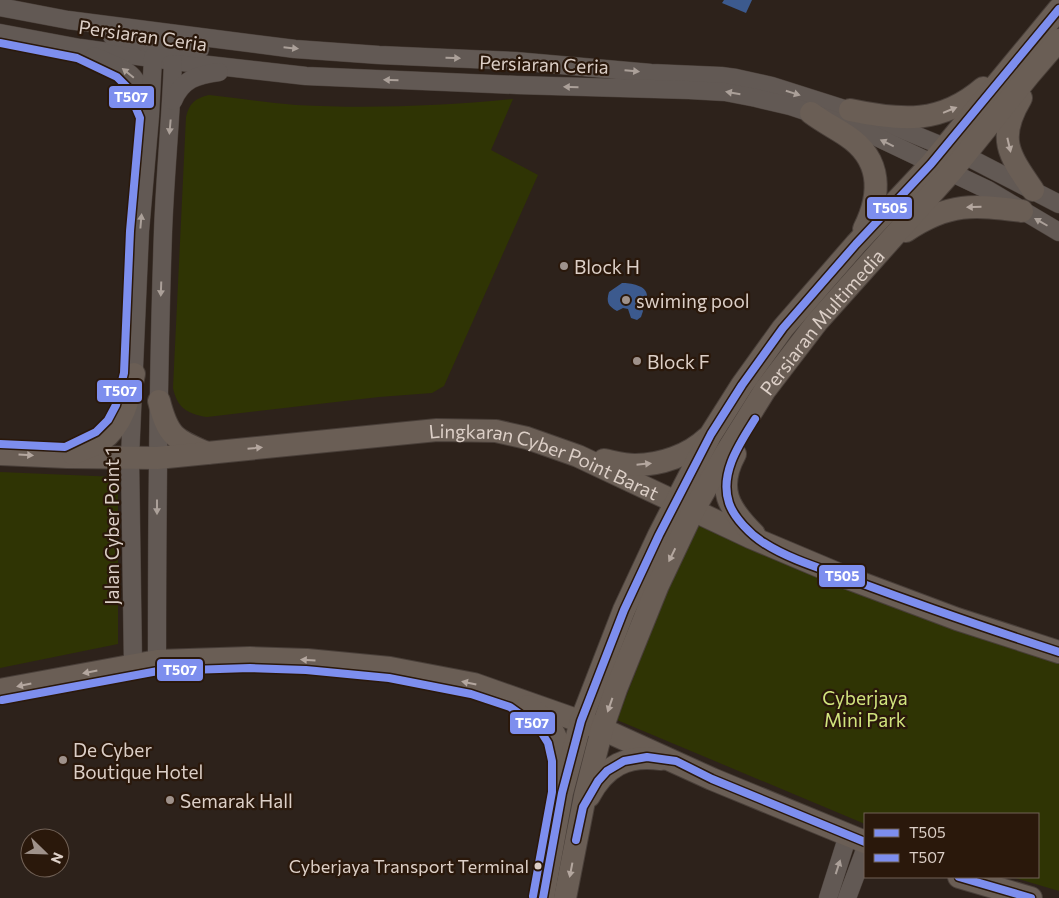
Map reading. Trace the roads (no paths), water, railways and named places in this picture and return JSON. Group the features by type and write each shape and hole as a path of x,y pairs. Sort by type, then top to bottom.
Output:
{"main road":[{"name":"Persiaran Multimedia","path":"543,898 562,793 580,721 624,610 684,507 726,451 788,358 817,322 872,261 948,160 1031,42 1059,8"},
{"name":"Persiaran Multimedia","path":"565,898 583,807 602,729 636,635 658,585 711,434 742,385 783,328 856,244 948,160 1059,41"},
{"path":"1033,190 1008,147 1008,126 1012,113 1059,41"},
{"path":"850,110 892,117 936,115 956,107 972,97 1031,42"},
{"path":"811,113 857,144 873,166 876,174 875,202 870,217 856,244"},
{"path":"872,261 898,236 926,218 941,212 959,207 976,206 1022,211"},
{"path":"762,542 739,519 730,506 726,484 728,472 733,458 756,417 817,322"},
{"path":"67,457 102,440 116,426 129,399 134,374"},
{"path":"159,401 164,421 174,436 186,444 207,453"},
{"name":"Lingkaran Cyber Point Barat","path":"0,454 157,458 437,430 496,432 527,438 578,456 684,507 845,577 957,619 1059,652"},
{"path":"578,456 633,465 647,464 682,454 702,443 711,434"},
{"path":"0,690 157,660 250,658 346,663 390,668 474,684 602,729 712,779 857,838"},
{"path":"515,698 546,720 553,730 559,744 562,760 562,793"},
{"path":"583,807 598,781 607,771 624,761 647,757 676,762"},
{"path":"962,878 1031,898"}],"street":[{"name":"Persiaran Ceria","path":"0,7 68,20 268,46 378,55 515,60 650,73 721,76 772,86 879,120 948,160 988,190 1059,232"},
{"path":"68,20 88,32 151,44 157,53 171,56 173,61 172,105 165,186 157,458 157,660"},
{"name":"Persiaran Ceria","path":"0,33 80,48 157,53"},
{"path":"157,53 188,47 251,55 268,46"},
{"path":"80,48 122,68 133,77 150,116"},
{"name":"Jalan Cyber Point 1","path":"133,664 130,458 140,231 157,53"},
{"name":"Persiaran Ceria","path":"173,61 237,70 306,76 725,92 811,113 862,130 1033,190 1059,204"},
{"path":"172,105 179,88 185,82 215,72 237,70"},
{"path":"828,898 857,838"},
{"path":"847,898 864,853"}],"water":[{"path":"724,0 752,0 746,13 722,3"},
{"name":"swiming pool","path":"622,283 638,285 646,292 647,297 641,307 643,311 641,317 637,320 631,318 628,309 623,308 617,311 608,303 609,292"}],"place":[{"name":"Block H","path":"564,266"},
{"name":"swiming pool","path":"626,300"},
{"name":"Block F","path":"637,361"},
{"name":"De Cyber Boutique Hotel","path":"63,760"},
{"name":"Semarak Hall","path":"170,800"},
{"name":"Cyberjaya Transport Terminal","path":"538,866"}],"park label":[{"name":"Cyberjaya Mini Park","path":"865,708"}]}
